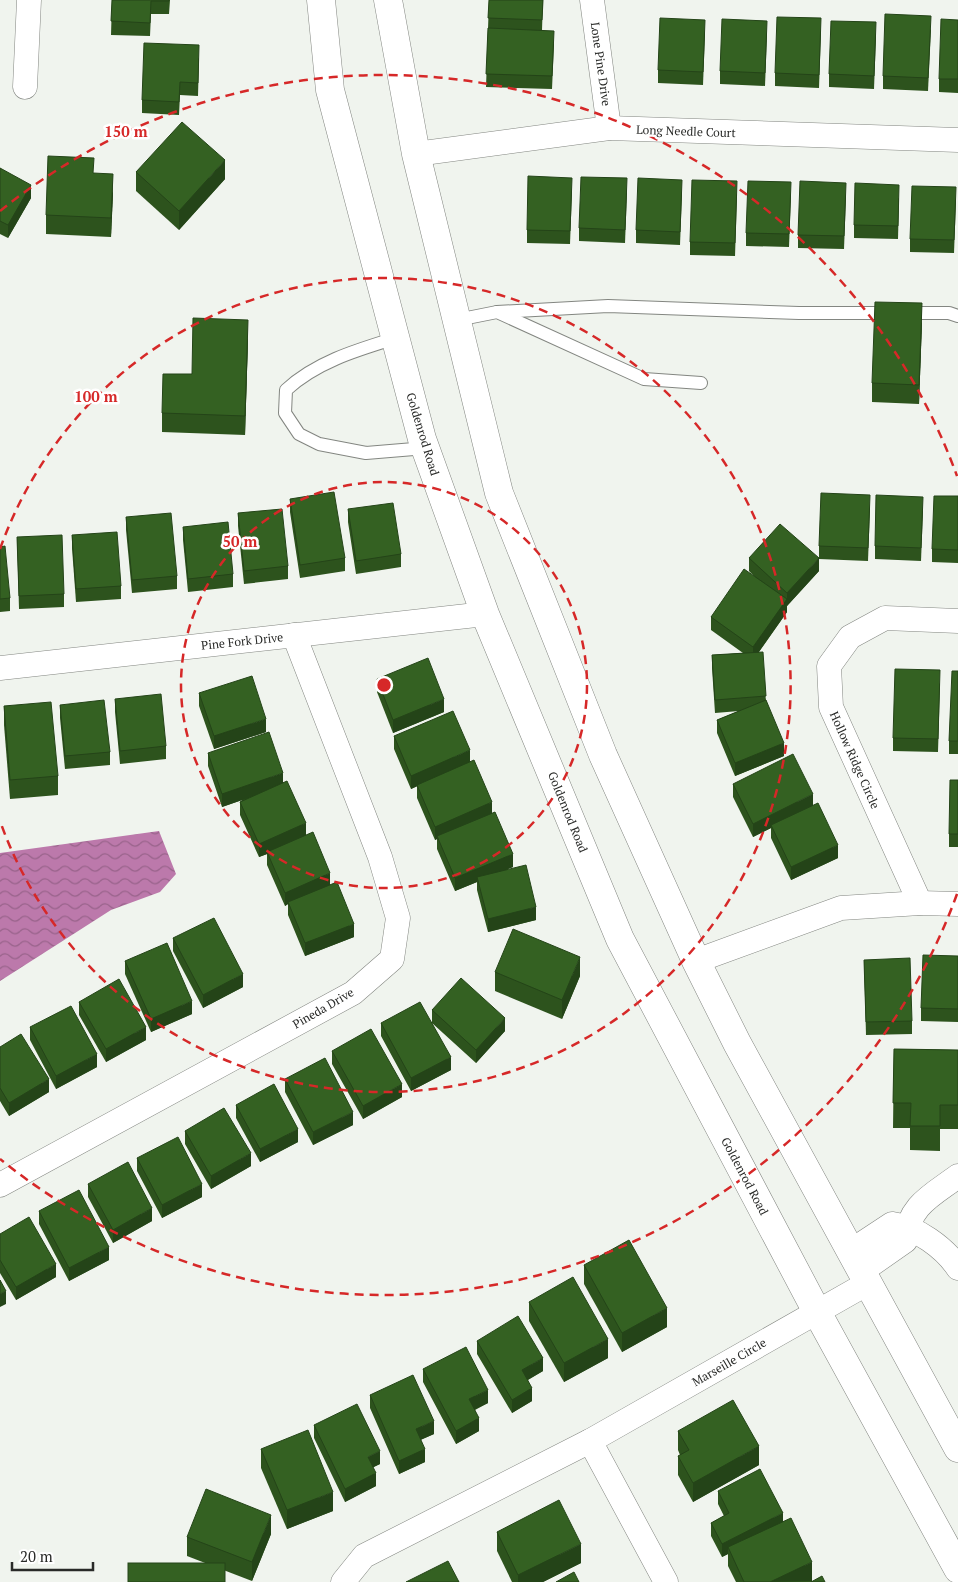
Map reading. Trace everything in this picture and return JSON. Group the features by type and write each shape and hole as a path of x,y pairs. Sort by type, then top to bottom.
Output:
{"main road":[{"name":"Goldenrod Road","path":"321,0 330,90 396,338 426,448 485,614 620,939 817,1312 958,1569"},
{"path":"388,0 416,154 499,492 603,755 696,961 737,1043 958,1448"}],"street":[{"path":"25,86 29,0"},
{"name":"Lone Pine Drive","path":"592,0 609,128"},
{"name":"Long Needle Court","path":"416,154 609,128 958,140"},
{"name":"Pine Fork Drive","path":"0,668 485,614"},
{"name":"Hollow Ridge Circle","path":"920,903 831,707 829,666 850,637 885,618 958,620"},
{"name":"Pineda Drive","path":"0,1185 353,993 392,959 398,918 380,857 294,635"},
{"path":"696,961 841,908 920,903 958,904"},
{"name":"Marseille Circle","path":"343,1582 364,1556 590,1441 817,1312 860,1269 905,1241 907,1226 918,1205 958,1176"},
{"path":"907,1226 951,1258 958,1268"},
{"path":"590,1441 666,1582"}],"lane":[{"path":"457,320 498,312 608,306 799,313 949,313 958,316"},
{"path":"498,312 644,379 701,383"},
{"path":"396,338 360,349 302,375 286,390 285,413 300,434 327,446 366,453 426,448"}],"water":[{"path":"159,831 176,874 160,892 111,910 0,981 0,853"}],"building":[{"path":"112,0 169,1 151,1 150,23 111,21"},
{"path":"489,0 543,0 542,20 488,18"},
{"path":"885,14 931,16 928,78 883,76"},
{"path":"777,17 821,18 819,75 775,73"},
{"path":"660,18 705,20 703,72 658,70"},
{"path":"722,19 767,21 765,73 720,71"},
{"path":"941,19 958,20 958,79 939,79"},
{"path":"831,21 876,22 874,76 829,74"},
{"path":"488,28 554,31 552,76 486,74"},
{"path":"144,43 199,45 198,83 180,82 179,102 142,100"},
{"path":"182,122 225,160 179,211 136,172"},
{"path":"48,156 94,158 93,173 113,174 111,218 46,215"},
{"path":"0,168 31,185 8,225 0,221"},
{"path":"528,176 572,178 570,231 527,230"},
{"path":"581,177 627,178 625,230 579,228"},
{"path":"638,178 682,180 680,232 636,230"},
{"path":"692,180 737,181 735,243 690,242"},
{"path":"748,181 791,182 789,234 746,233"},
{"path":"800,181 846,183 844,236 798,235"},
{"path":"855,183 899,185 898,226 854,225"},
{"path":"912,186 956,187 954,240 910,239"},
{"path":"875,302 922,303 919,385 872,383"},
{"path":"193,318 248,320 245,416 162,413 163,374 192,374"},
{"path":"334,492 345,558 300,565 290,499"},
{"path":"821,493 870,495 868,548 819,546"},
{"path":"876,495 923,497 921,548 875,546"},
{"path":"934,496 958,496 958,550 932,549"},
{"path":"393,503 401,554 356,561 348,509"},
{"path":"282,509 288,566 244,571 238,513"},
{"path":"171,513 177,576 132,580 126,517"},
{"path":"228,522 233,574 188,579 183,527"},
{"path":"780,524 819,558 787,593 749,558"},
{"path":"117,532 121,586 76,589 72,535"},
{"path":"62,535 64,594 19,596 17,537"},
{"path":"5,546 10,598 0,599 0,547"},
{"path":"744,569 787,599 753,647 711,617"},
{"path":"763,652 766,696 715,700 712,655"},
{"path":"428,658 444,699 393,720 377,679"},
{"path":"895,669 940,670 938,739 893,738"},
{"path":"952,671 958,671 958,741 949,741"},
{"path":"252,676 266,719 214,736 199,693"},
{"path":"161,694 166,746 120,751 115,699"},
{"path":"104,700 110,752 65,756 60,705"},
{"path":"766,700 784,743 735,763 717,720"},
{"path":"51,702 58,776 10,780 4,706"},
{"path":"453,711 470,750 411,776 394,736"},
{"path":"269,732 283,773 222,794 208,753"},
{"path":"793,754 813,794 753,824 733,784"},
{"path":"474,760 492,802 435,827 417,785"},
{"path":"950,780 958,780 958,834 949,834"},
{"path":"287,781 306,823 259,844 240,802"},
{"path":"818,803 838,845 791,867 771,825"},
{"path":"495,812 513,854 455,878 437,836"},
{"path":"313,832 330,873 285,893 267,852"},
{"path":"526,865 536,907 488,919 477,877"},
{"path":"337,882 354,924 305,943 288,902"},
{"path":"214,918 243,974 203,995 173,938"},
{"path":"513,929 580,957 562,1000 495,972"},
{"path":"167,943 192,1001 151,1019 125,961"},
{"path":"923,955 958,956 958,1009 921,1008"},
{"path":"910,958 912,1021 866,1022 864,960"},
{"path":"461,978 505,1018 476,1050 432,1010"},
{"path":"119,979 146,1027 106,1049 79,1002"},
{"path":"420,1002 451,1057 411,1078 381,1023"},
{"path":"71,1006 97,1054 56,1076 30,1027"},
{"path":"371,1029 402,1084 363,1106 332,1051"},
{"path":"21,1034 49,1079 9,1103 0,1088 0,1047"},
{"path":"894,1049 958,1050 958,1105 940,1105 940,1126 910,1126 911,1103 893,1103"},
{"path":"325,1058 353,1112 313,1132 285,1079"},
{"path":"274,1084 298,1129 260,1149 236,1105"},
{"path":"224,1108 251,1153 211,1176 185,1131"},
{"path":"178,1137 202,1184 162,1205 137,1158"},
{"path":"128,1162 152,1208 113,1230 88,1184"},
{"path":"79,1190 109,1247 69,1268 39,1211"},
{"path":"29,1217 56,1264 16,1287 0,1260 0,1234"},
{"path":"629,1240 667,1308 622,1333 584,1265"},
{"path":"573,1277 608,1339 564,1363 529,1302"},
{"path":"0,1280 6,1291 0,1294"},
{"path":"518,1316 543,1358 522,1370 532,1388 512,1400 477,1341"},
{"path":"466,1347 488,1390 469,1399 479,1418 456,1431 423,1369"},
{"path":"413,1375 434,1421 416,1429 425,1449 399,1461 370,1395"},
{"path":"733,1400 759,1446 693,1483 678,1456 689,1450 678,1431"},
{"path":"357,1404 380,1451 368,1457 376,1473 345,1489 314,1425"},
{"path":"308,1430 333,1492 287,1510 261,1449"},
{"path":"760,1469 783,1513 722,1544 711,1523 729,1513 718,1491"},
{"path":"206,1489 271,1515 252,1562 187,1537"},
{"path":"559,1500 581,1544 518,1575 497,1532"},
{"path":"791,1518 812,1562 770,1582 744,1582 728,1547"},
{"path":"448,1561 459,1582 406,1582"},
{"path":"128,1563 225,1563 225,1582 128,1582"},
{"path":"574,1572 579,1582 556,1582"},
{"path":"822,1576 825,1582 811,1582"}]}
